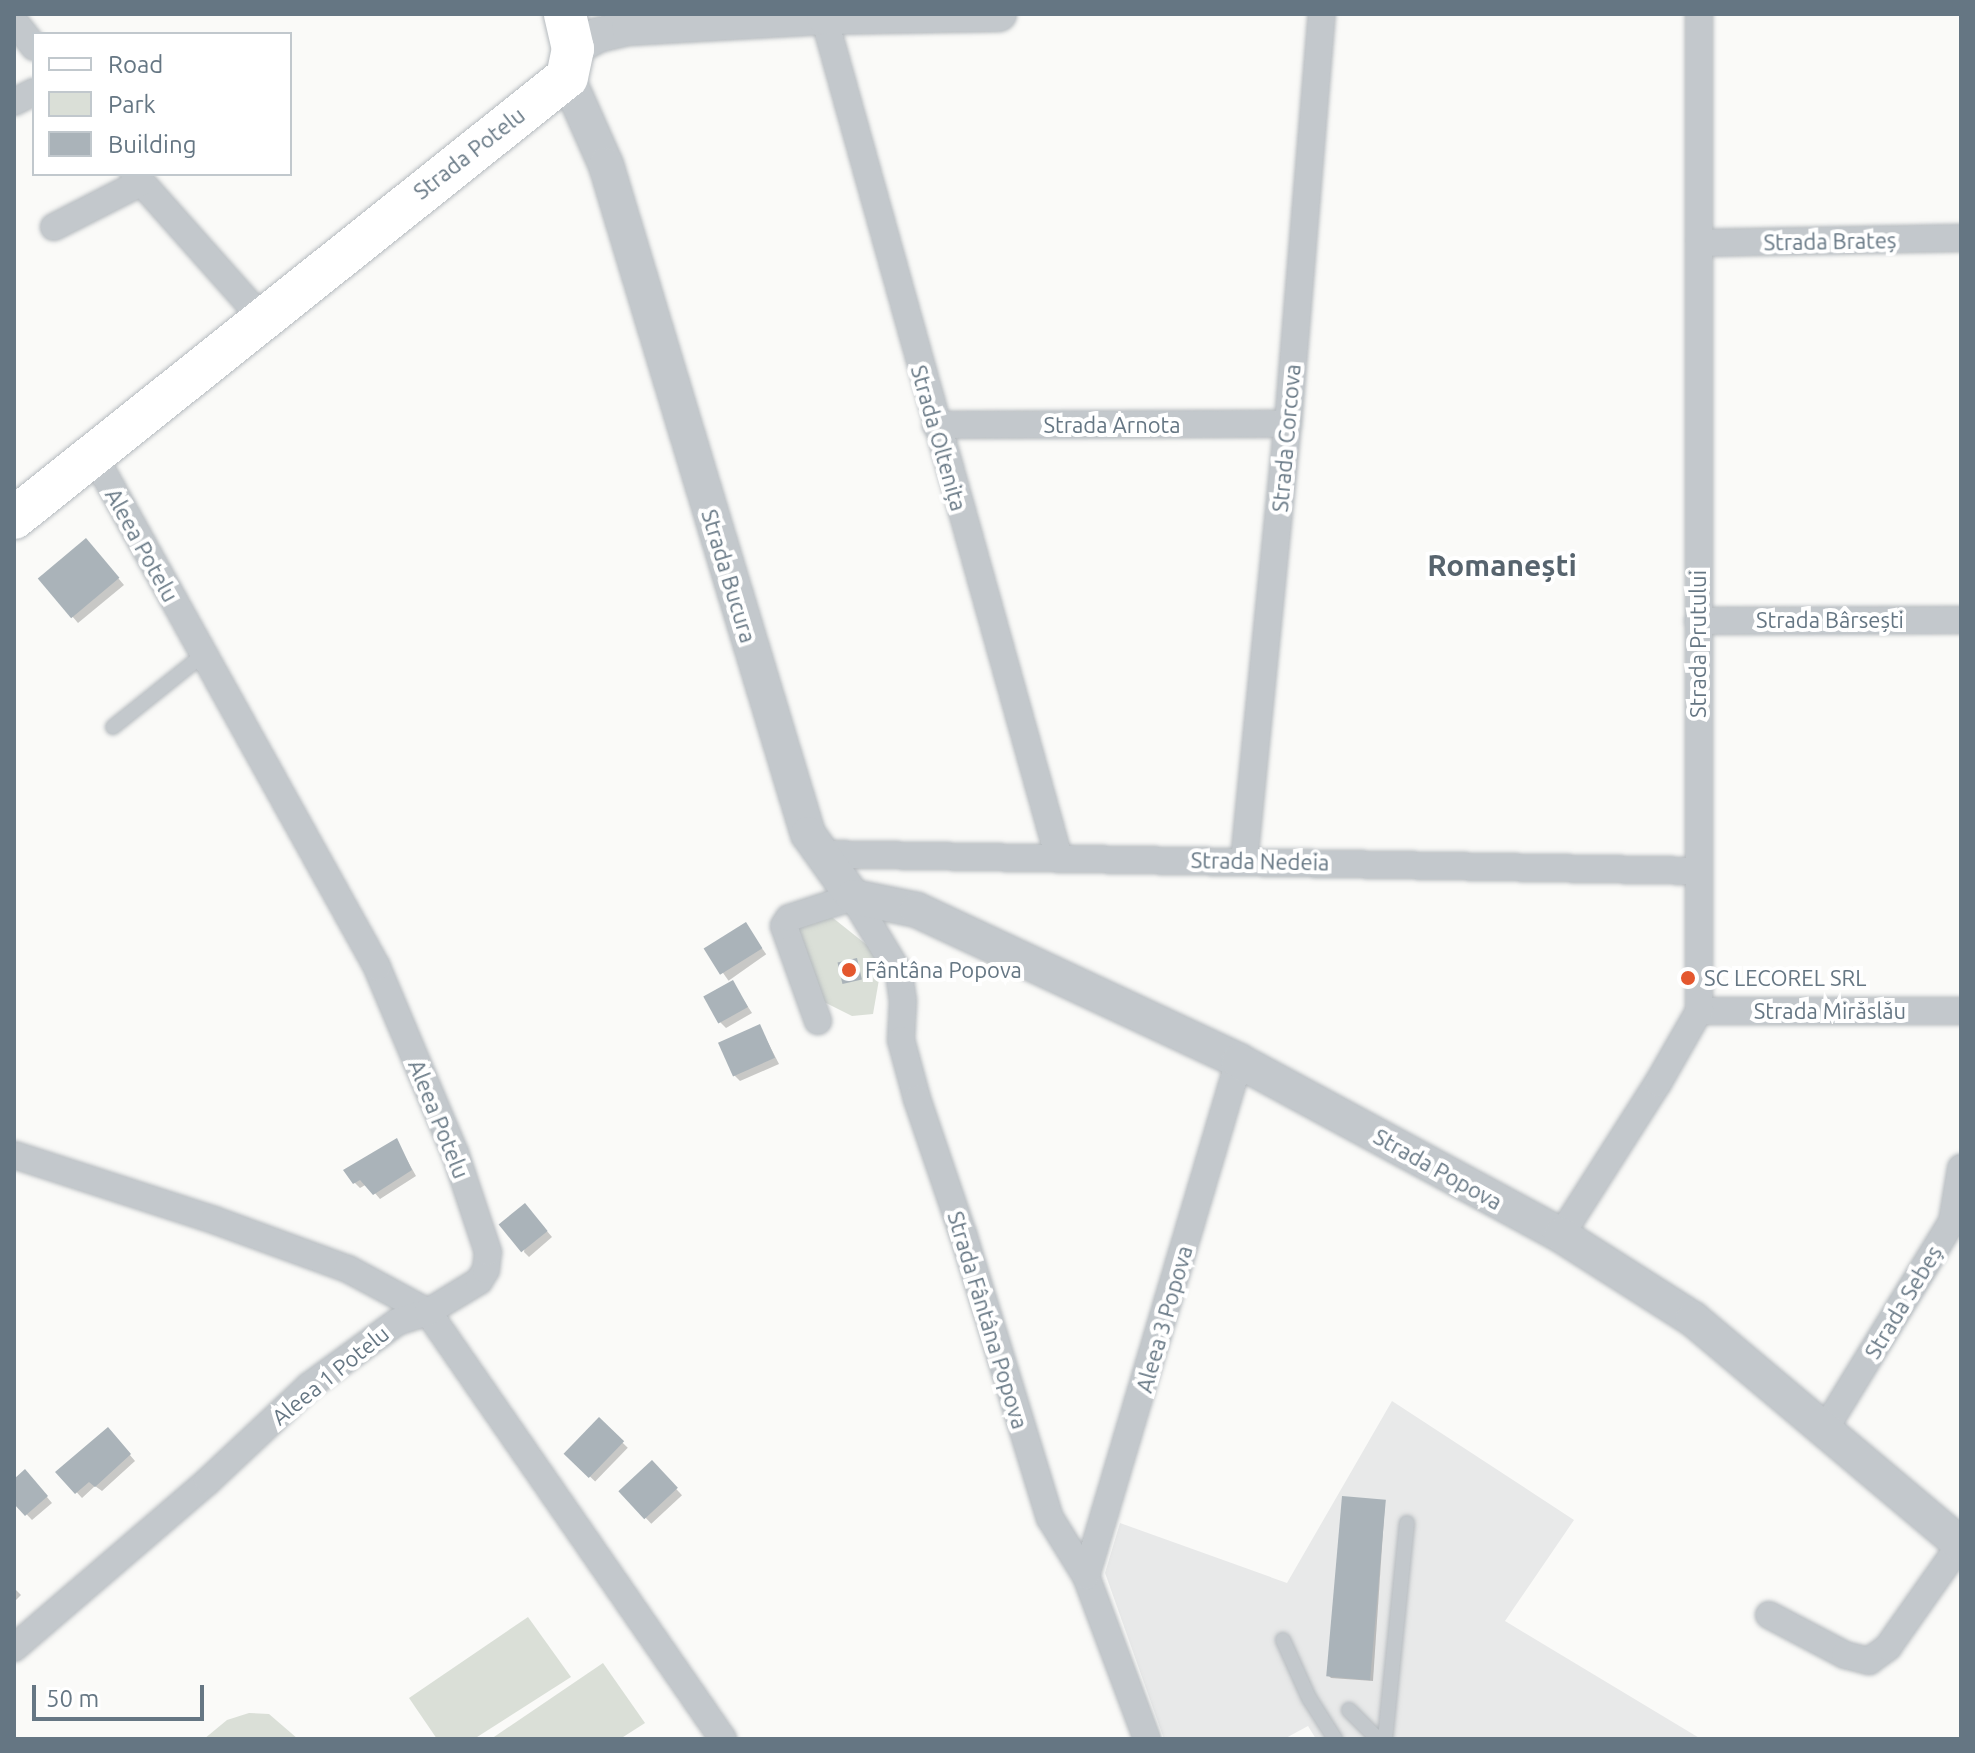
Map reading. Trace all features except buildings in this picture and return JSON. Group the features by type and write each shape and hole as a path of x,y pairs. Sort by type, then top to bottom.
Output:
{"main road":[{"name":"Strada Potelu","path":"14,518 262,318 568,46"}],"street":[{"name":"Strada Potelu","path":"568,46 629,28 824,17 999,14"},
{"name":"Strada Corcova","path":"1244,861 1288,424 1322,14"},
{"name":"Strada Prutului","path":"1699,14 1699,1011"},
{"name":"Strada Oltenița","path":"824,17 1059,858"},
{"path":"14,21 32,44"},
{"name":"Strada Bucura","path":"568,46 808,834 853,897"},
{"path":"14,102 32,93"},
{"path":"54,227 137,178 262,318"},
{"name":"Strada Brateș","path":"1699,243 1961,238"},
{"name":"Strada Arnota","path":"936,425 1288,424"},
{"name":"Aleea Potelu","path":"93,454 377,967 455,1153 488,1252 486,1270 479,1281 428,1312"},
{"name":"Strada Bârsești","path":"1698,621 1961,620"},
{"name":"Strada Nedeia","path":"822,854 1699,871"},
{"path":"818,1021 784,926 789,918 853,897"},
{"name":"Strada Popova","path":"853,897 917,910 1239,1061 1561,1235 1693,1319 1961,1545"},
{"name":"Strada Fântâna Popova","path":"853,897 899,973 903,1001 901,1040 917,1099 963,1234 1050,1518 1086,1576 1147,1739"},
{"path":"1561,1235 1699,1011"},
{"name":"Strada Mirăslău","path":"1699,1011 1961,1011"},
{"name":"Aleea 3 Popova","path":"1086,1576 1239,1061"},
{"name":"Aleea 1 Potelu","path":"14,1155 214,1220 348,1269 428,1312"},
{"name":"Strada Sebeș","path":"1825,1429 1957,1224 1961,1168"},
{"path":"428,1312 723,1739"},
{"name":"Aleea 1 Potelu","path":"14,1648 208,1481 309,1386 397,1322 428,1312"},
{"path":"1769,1615 1845,1655 1869,1661 1888,1647 1961,1545"}],"lane":[{"path":"113,727 203,655"},
{"path":"1385,1739 1407,1523"},
{"path":"1283,1640 1309,1698 1335,1739"},
{"path":"1349,1710 1378,1739"}],"shaded area":[{"path":"1392,1401 1574,1520 1505,1621 1701,1739 1316,1739 1308,1726 1284,1739 1164,1739 1105,1573 1120,1523 1287,1583"}],"green space":[{"path":"828,914 872,949 881,968 873,1014 852,1016 818,999 797,925"},
{"path":"528,1617 571,1677 474,1739 437,1739 409,1698"},
{"path":"603,1663 645,1723 620,1739 491,1739"},
{"path":"249,1713 269,1714 298,1739 204,1739 227,1720"}],"place":[{"name":"Fântâna Popova","path":"849,970"},
{"name":"SC LECOREL SRL","path":"1688,978"}],"district":[{"name":"Romanești","path":"1502,565"}]}
